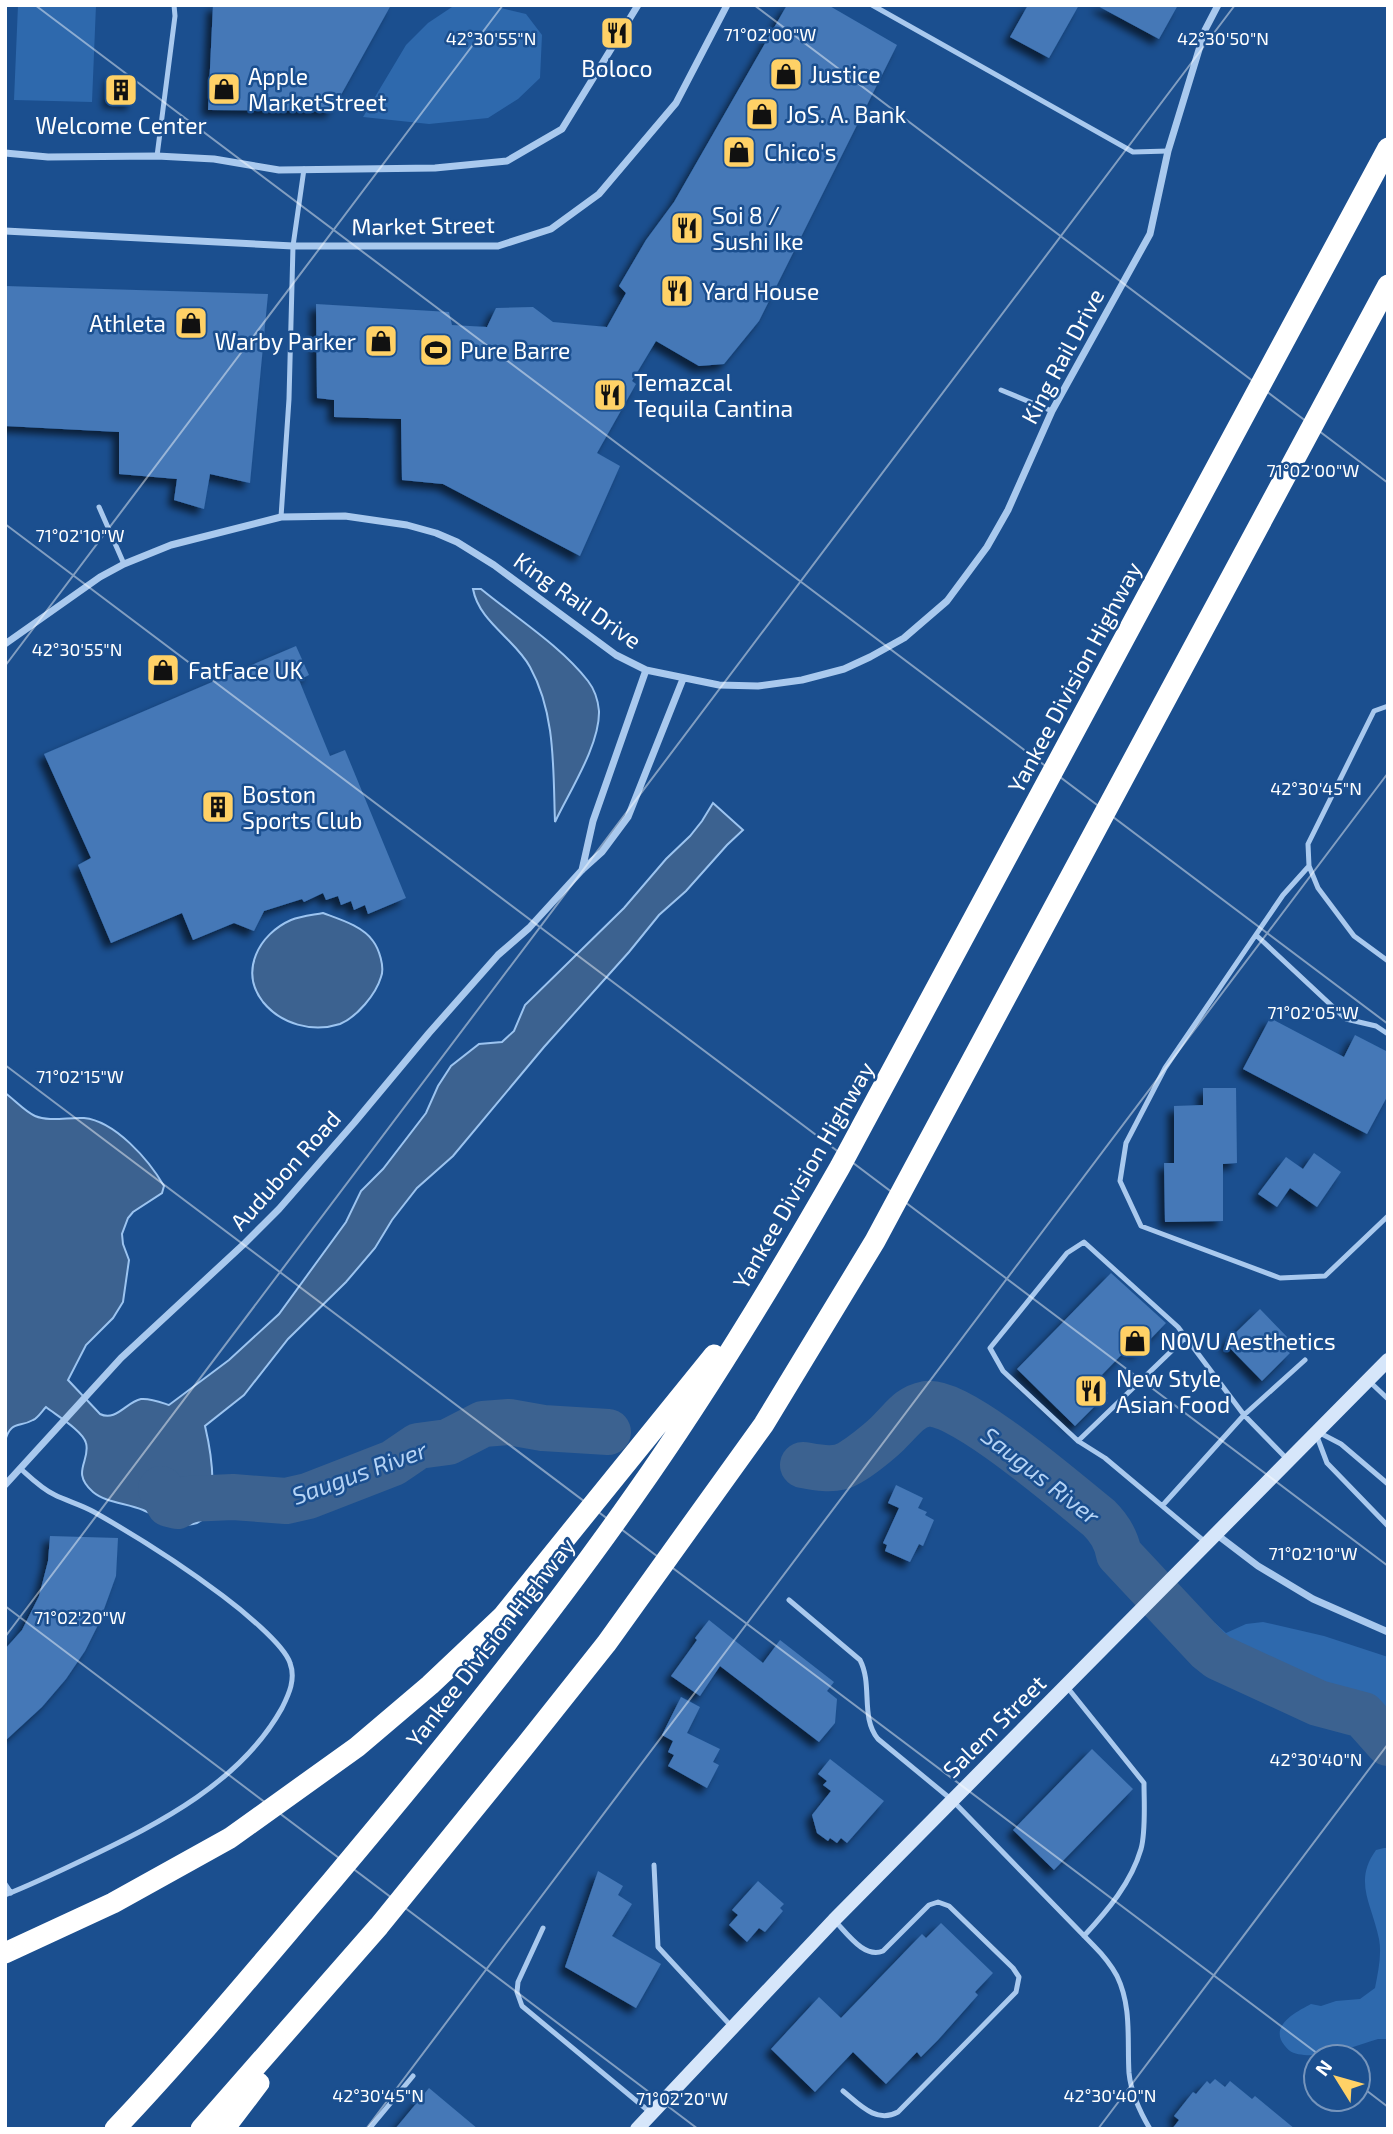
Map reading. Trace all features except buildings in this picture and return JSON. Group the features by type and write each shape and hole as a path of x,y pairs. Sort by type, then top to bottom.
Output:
{"highway":[{"name":"Yankee Division Highway","path":"115,2129 263,1962 506,1669 634,1497 689,1415 773,1283 840,1167 1388,148"},
{"path":"224,2129 379,1926 606,1644 764,1424 881,1228 1388,285"},
{"path":"5,1953 113,1903 230,1838 357,1747 429,1685 502,1617 773,1283"},
{"path":"201,2129 379,1926"}],"main road":[{"name":"Salem Street","path":"637,2129 834,1920 1287,1459 1388,1360"}],"street":[{"path":"5,153 48,157 158,156 214,159 279,170 435,168 507,161 562,129 638,5"},
{"name":"Market Street","path":"5,232 293,246 498,246 551,229 599,194 676,103 727,5"},
{"name":"King Rail Drive","path":"5,644 76,592 124,564 171,545 281,517 345,516 407,525 457,542 494,565 616,655 646,670 682,679 719,685 758,686 802,680 844,668 904,638 947,601 987,547 1008,510 1052,411 1150,234 1168,151 1205,30 1218,5"},
{"name":"Audubon Road","path":"582,870 593,821 646,670"},
{"name":"Audubon Road","path":"5,1485 121,1358 279,1209 498,955 536,921 602,852 628,817 682,679"},
{"path":"1211,1538 1312,1599 1388,1632"}],"lane":[{"path":"158,156 175,16 174,5"},
{"path":"872,5 1133,152 1168,151"},
{"path":"281,517 291,359 293,246 304,169"},
{"path":"1001,390 1052,411"},
{"path":"99,507 124,564"},
{"path":"1388,706 1374,710 1308,844 1309,866 1318,888 1353,936 1388,961"},
{"path":"1309,866 1283,895 1165,1069 1126,1143 1120,1181 1141,1226 1280,1278 1325,1276 1388,1216"},
{"path":"1256,935 1346,1019 1376,1026 1388,1034"},
{"path":"1211,1538 1162,1506 1105,1458 1078,1441 1003,1371 990,1348 1067,1253 1084,1242 1178,1327 1244,1415 1287,1459"},
{"path":"1078,1441 1185,1338"},
{"path":"1162,1506 1244,1415 1306,1360"},
{"path":"1368,1380 1388,1399"},
{"path":"1315,1431 1341,1444 1388,1484"},
{"path":"1315,1431 1326,1463 1388,1526"},
{"path":"5,1884 8,1894 134,1835 197,1797 228,1774 253,1749 290,1693 293,1678 290,1662 284,1653 224,1597 159,1552 90,1510 52,1494 21,1469"},
{"path":"789,1600 860,1660 865,1670 869,1727 878,1739 952,1800 1113,1968 1123,1991 1129,2025 1130,2076 1138,2105 1150,2129"},
{"path":"1066,1686 1144,1783 1142,1847 1130,1875 1112,1905 1084,1936"},
{"path":"653,1865 658,1947 732,2027"},
{"path":"834,1920 864,1950 875,1954 883,1951 929,1905 941,1902 949,1906 1013,1968 1019,1981 1016,1992 898,2112 887,2116 877,2115 843,2091"},
{"path":"543,1928 518,1982 517,1992 522,2006 651,2113"},
{"path":"369,2129 413,2076"}],"shaded area":[{"path":"18,5 96,5 92,102 14,100"},
{"path":"455,5 497,7 526,14 542,35 540,78 518,99 488,118 429,124 363,117 406,45 428,23"},
{"path":"473,589 481,589 551,644 577,668 596,695 599,711 595,738 555,822 552,743 545,704 530,667 482,611"},
{"path":"713,803 743,830 686,891 659,915 453,1156 417,1188 392,1220 375,1248 346,1282 288,1339 244,1395 205,1426 212,1465 212,1496 209,1510 203,1519 187,1525 174,1523 93,1492 86,1485 82,1472 87,1449 84,1438 46,1407 35,1419 13,1427 5,1441 5,1093 27,1111 41,1118 84,1118 107,1126 130,1143 164,1186 162,1193 128,1218 122,1234 129,1260 123,1302 113,1318 86,1345 68,1380 100,1414 106,1416 116,1414 141,1399 169,1405 229,1360 279,1314 346,1222 361,1191 383,1169 426,1113 451,1066 479,1044 502,1042 514,1031 525,1005 624,908 666,859 690,836"},
{"path":"323,913 350,924 369,936 379,953 382,973 370,997 353,1016 329,1027 308,1027 288,1021 270,1010 256,990 253,966 262,944 280,926 295,919"},
{"path":"1263,1622 1324,1636 1388,1657 1388,1766 1382,1756 1372,1748 1308,1706 1247,1685 1220,1672 1202,1670 1188,1657 1215,1623 1226,1633 1246,1624"},
{"path":"1388,1848 1388,2039 1365,2043 1302,2043 1302,2055 1293,2053 1285,2046 1280,2032 1292,2016 1311,2004 1321,2006 1336,2001 1360,1999 1375,1988 1380,1945 1365,1883 1369,1862 1376,1850"}],"waterway":[{"name":"Saugus River","path":"803,1465 822,1468 845,1465 868,1451 915,1408 926,1404 941,1406 987,1431 1014,1450 1099,1518 1112,1534 1119,1554 1218,1657 1318,1703 1363,1715 1388,1743"},
{"name":"Saugus River","path":"161,1489 169,1504 177,1506 188,1499 233,1497 286,1501 308,1496 393,1463 418,1446 448,1442 483,1424 509,1422 543,1428 608,1432"}],"place":[{"name":"Boloco","path":"617,33"},
{"name":"Justice","path":"786,74"},
{"name":"Apple MarketStreet","path":"224,89"},
{"name":"Welcome Center","path":"121,90"},
{"name":"JoS. A. Bank","path":"762,114"},
{"name":"Chico's","path":"739,152"},
{"name":"Soi 8 / Sushi Ike","path":"687,228"},
{"name":"Yard House","path":"677,291"},
{"name":"Athleta","path":"191,323"},
{"name":"Warby Parker","path":"381,341"},
{"name":"Pure Barre","path":"436,350"},
{"name":"Temazcal Tequila Cantina","path":"610,395"},
{"name":"FatFace UK","path":"163,670"},
{"name":"Boston Sports Club","path":"218,807"},
{"name":"NOVU Aesthetics","path":"1135,1341"},
{"name":"New Style Asian Food","path":"1091,1391"}]}
